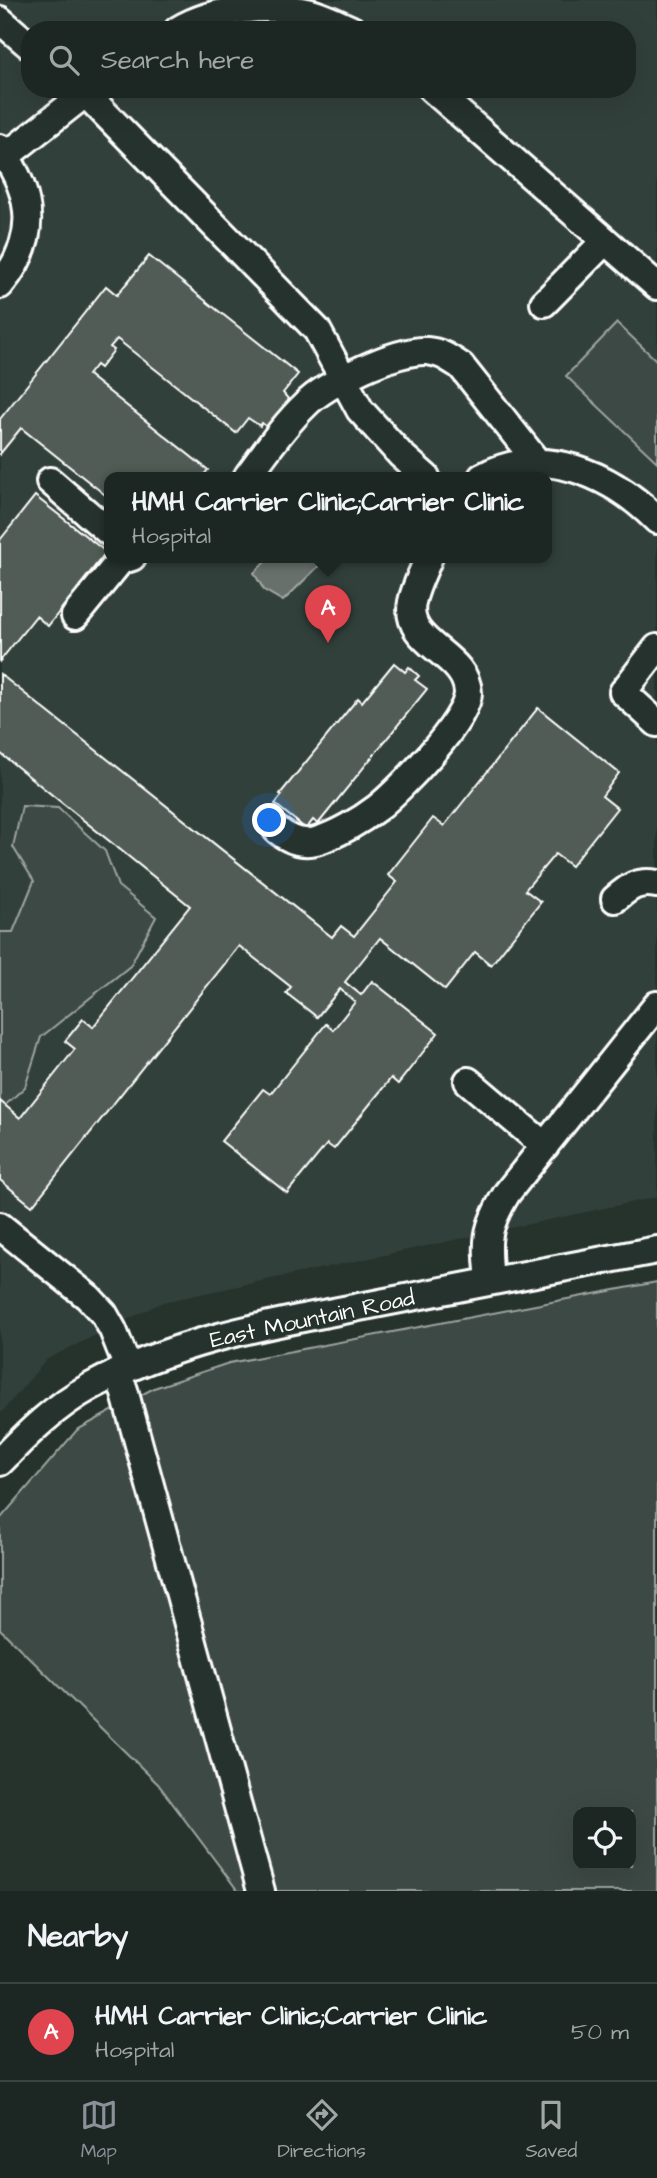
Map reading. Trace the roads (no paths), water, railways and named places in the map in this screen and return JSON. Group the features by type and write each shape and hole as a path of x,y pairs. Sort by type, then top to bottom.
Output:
{"street":[{"path":"201,21 217,15 284,8 314,14 331,21"},
{"path":"0,20 21,38"},
{"path":"0,285 13,270 26,238 27,227 27,205 18,173 3,152 75,98"},
{"path":"94,98 317,330 360,410 420,472"},
{"path":"442,98 657,286"},
{"path":"544,303 605,241"},
{"path":"251,472 306,404 342,377 413,351 445,355 461,366 537,462"},
{"path":"494,472 512,464 549,462 600,478 618,487 657,520"},
{"path":"50,481 104,528"},
{"path":"75,616 118,563"},
{"path":"277,830 289,839 314,841 377,808 404,783 445,737 467,704 466,679 459,667 416,630 411,605 427,563"},
{"path":"657,648 623,692 657,723"},
{"path":"615,899 629,887 645,881 657,884"},
{"path":"491,1281 487,1233 507,1193 657,1005"},
{"path":"468,1081 545,1146"},
{"path":"0,1226 88,1297 104,1314 113,1330 124,1390 261,1891"},
{"name":"East Mountain Road","path":"0,1462 54,1410 87,1388 185,1346 302,1318 657,1250"}],"place":[{"name":"HMH Carrier Clinic;Carrier Clinic","path":"328,643"}]}
